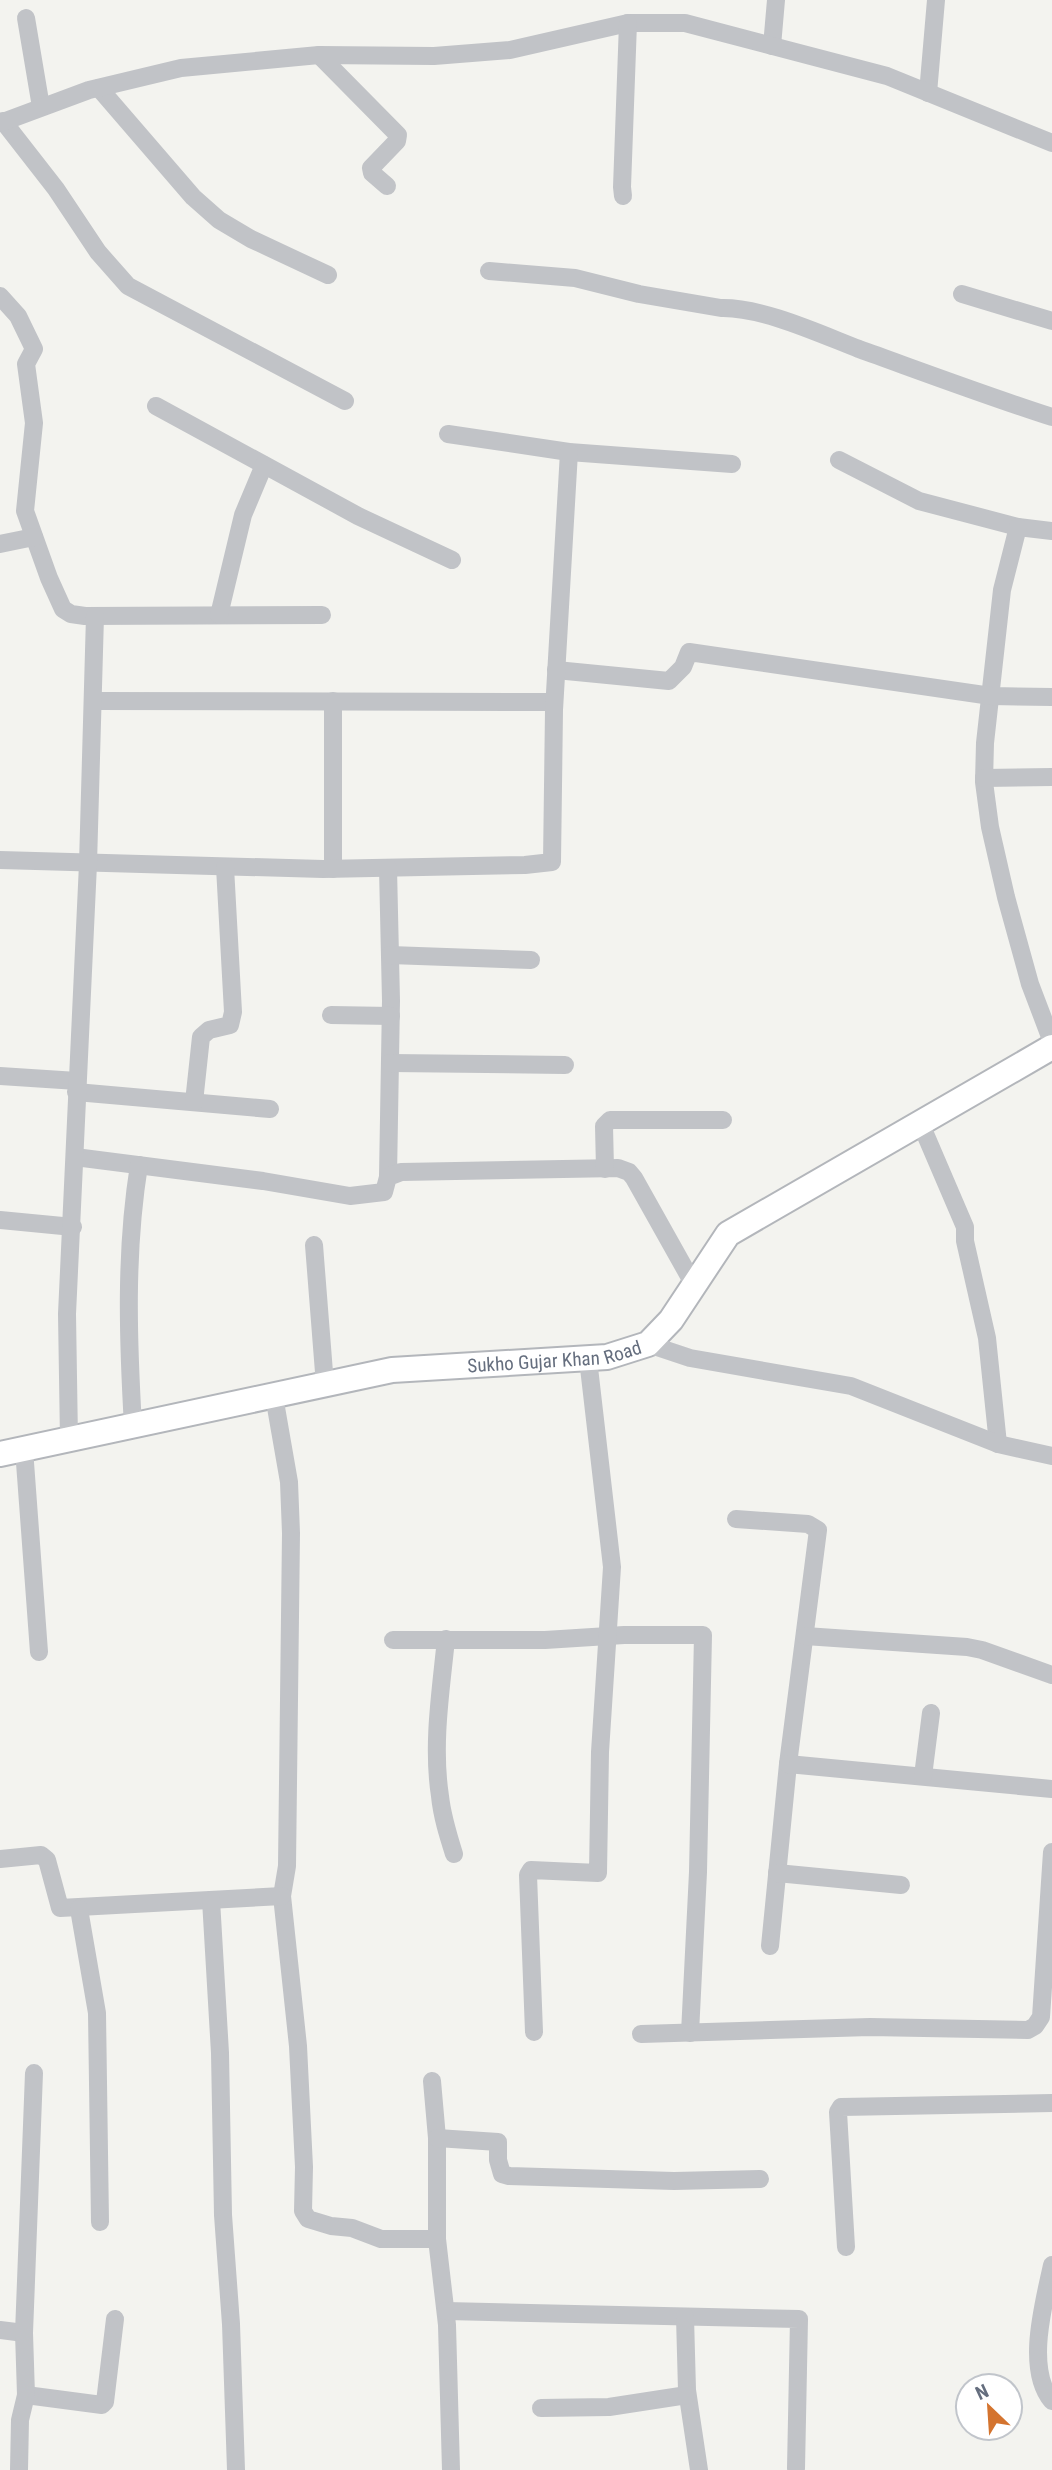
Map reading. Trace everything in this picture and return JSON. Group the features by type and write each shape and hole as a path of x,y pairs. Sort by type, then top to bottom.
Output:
{"main road":[{"name":"Sukho Gujar Khan Road","path":"12,1452 393,1370 588,1359 607,1357 648,1344 671,1320 728,1234 1052,1044"}],"street":[{"path":"772,46 776,0"},
{"path":"928,93 936,0"},
{"path":"26,18 41,107"},
{"path":"624,196 622,187 628,23"},
{"path":"345,401 128,286 98,252 56,188 2,122 99,88 181,68 319,55 434,56 510,50 628,23 685,23 887,76 1052,143"},
{"path":"319,55 398,135 397,141 371,168 372,173 387,186"},
{"path":"99,88 193,197 219,220 251,239 328,275"},
{"path":"489,271 575,278 639,294 734,308 784,321 979,393 1052,416"},
{"path":"962,294 1052,321"},
{"path":"0,296 18,316 34,349 26,364 34,423 25,510 62,609 71,614 95,616 322,615"},
{"path":"156,406 358,516 452,560"},
{"path":"448,434 569,452 732,464"},
{"path":"0,860 333,869 525,865 552,862 554,702 569,452"},
{"path":"839,460 919,501 1018,527 1052,531"},
{"path":"219,615 243,515 264,465"},
{"path":"1018,527 1002,590 984,778 990,827 1006,897 1030,984 1052,1044"},
{"path":"0,544 34,537"},
{"path":"69,1440 68,1314 76,1086 88,864 95,616"},
{"path":"556,670 669,681 683,667 689,652 991,696 1052,697"},
{"path":"93,701 554,702"},
{"path":"333,701 333,869"},
{"path":"984,778 1052,777"},
{"path":"194,1102 201,1037 209,1030 230,1026 233,1012 225,867"},
{"path":"75,1157 263,1181 350,1196 383,1192 388,1177 391,1016 388,868"},
{"path":"390,955 531,960"},
{"path":"331,1015 391,1016"},
{"path":"390,1063 565,1065"},
{"path":"0,1076 270,1110"},
{"path":"605,1169 604,1126 610,1120 723,1120"},
{"path":"920,1122 965,1227 965,1241 987,1338 998,1444"},
{"path":"133,1426 129,1260 132,1206 139,1165"},
{"path":"388,1177 409,1171 618,1168 629,1172 634,1178 694,1285"},
{"path":"0,1220 73,1227"},
{"path":"314,1245 325,1385"},
{"path":"648,1344 690,1358 851,1386 998,1444 1052,1456"},
{"path":"534,2032 528,1875 531,1870 598,1873 600,1752 612,1567 588,1359"},
{"path":"274,1395 289,1482 291,1533 287,1855 282,1896 298,2046 304,2167 303,2211 308,2219 331,2226 352,2228 381,2239 437,2239"},
{"path":"12,1452 39,1652"},
{"path":"736,1518 808,1524 818,1530 788,1764 770,1946"},
{"path":"393,1640 545,1640 703,1635 698,1872 690,2033"},
{"path":"805,1636 967,1647 1052,1675"},
{"path":"446,1639 437,1729 439,1793 454,1854"},
{"path":"923,1776 932,1713"},
{"path":"788,1764 1052,1789"},
{"path":"641,2034 870,2027 1028,2030 1035,2026 1041,2017 1052,1852"},
{"path":"0,1859 41,1854 47,1860 60,1908 282,1896"},
{"path":"777,1873 901,1885"},
{"path":"211,1900 220,2053 223,2215 231,2324 236,2470"},
{"path":"79,1909 97,2013 100,2222"},
{"path":"19,2470 20,2420 26,2395 24,2333 34,2073"},
{"path":"432,2081 437,2138 437,2239 446,2312 451,2470"},
{"path":"846,2247 838,2112 841,2106 1052,2103"},
{"path":"437,2138 498,2142 498,2160 502,2175 509,2176 674,2181 760,2179"},
{"path":"1052,2265 1037,2343 1044,2389 1052,2401"},
{"path":"446,2312 799,2319 796,2468"},
{"path":"685,2317 688,2395 699,2470"},
{"path":"26,2395 102,2405 105,2402 115,2319"},
{"path":"0,2330 24,2333"},
{"path":"541,2408 609,2407 688,2395"}]}
